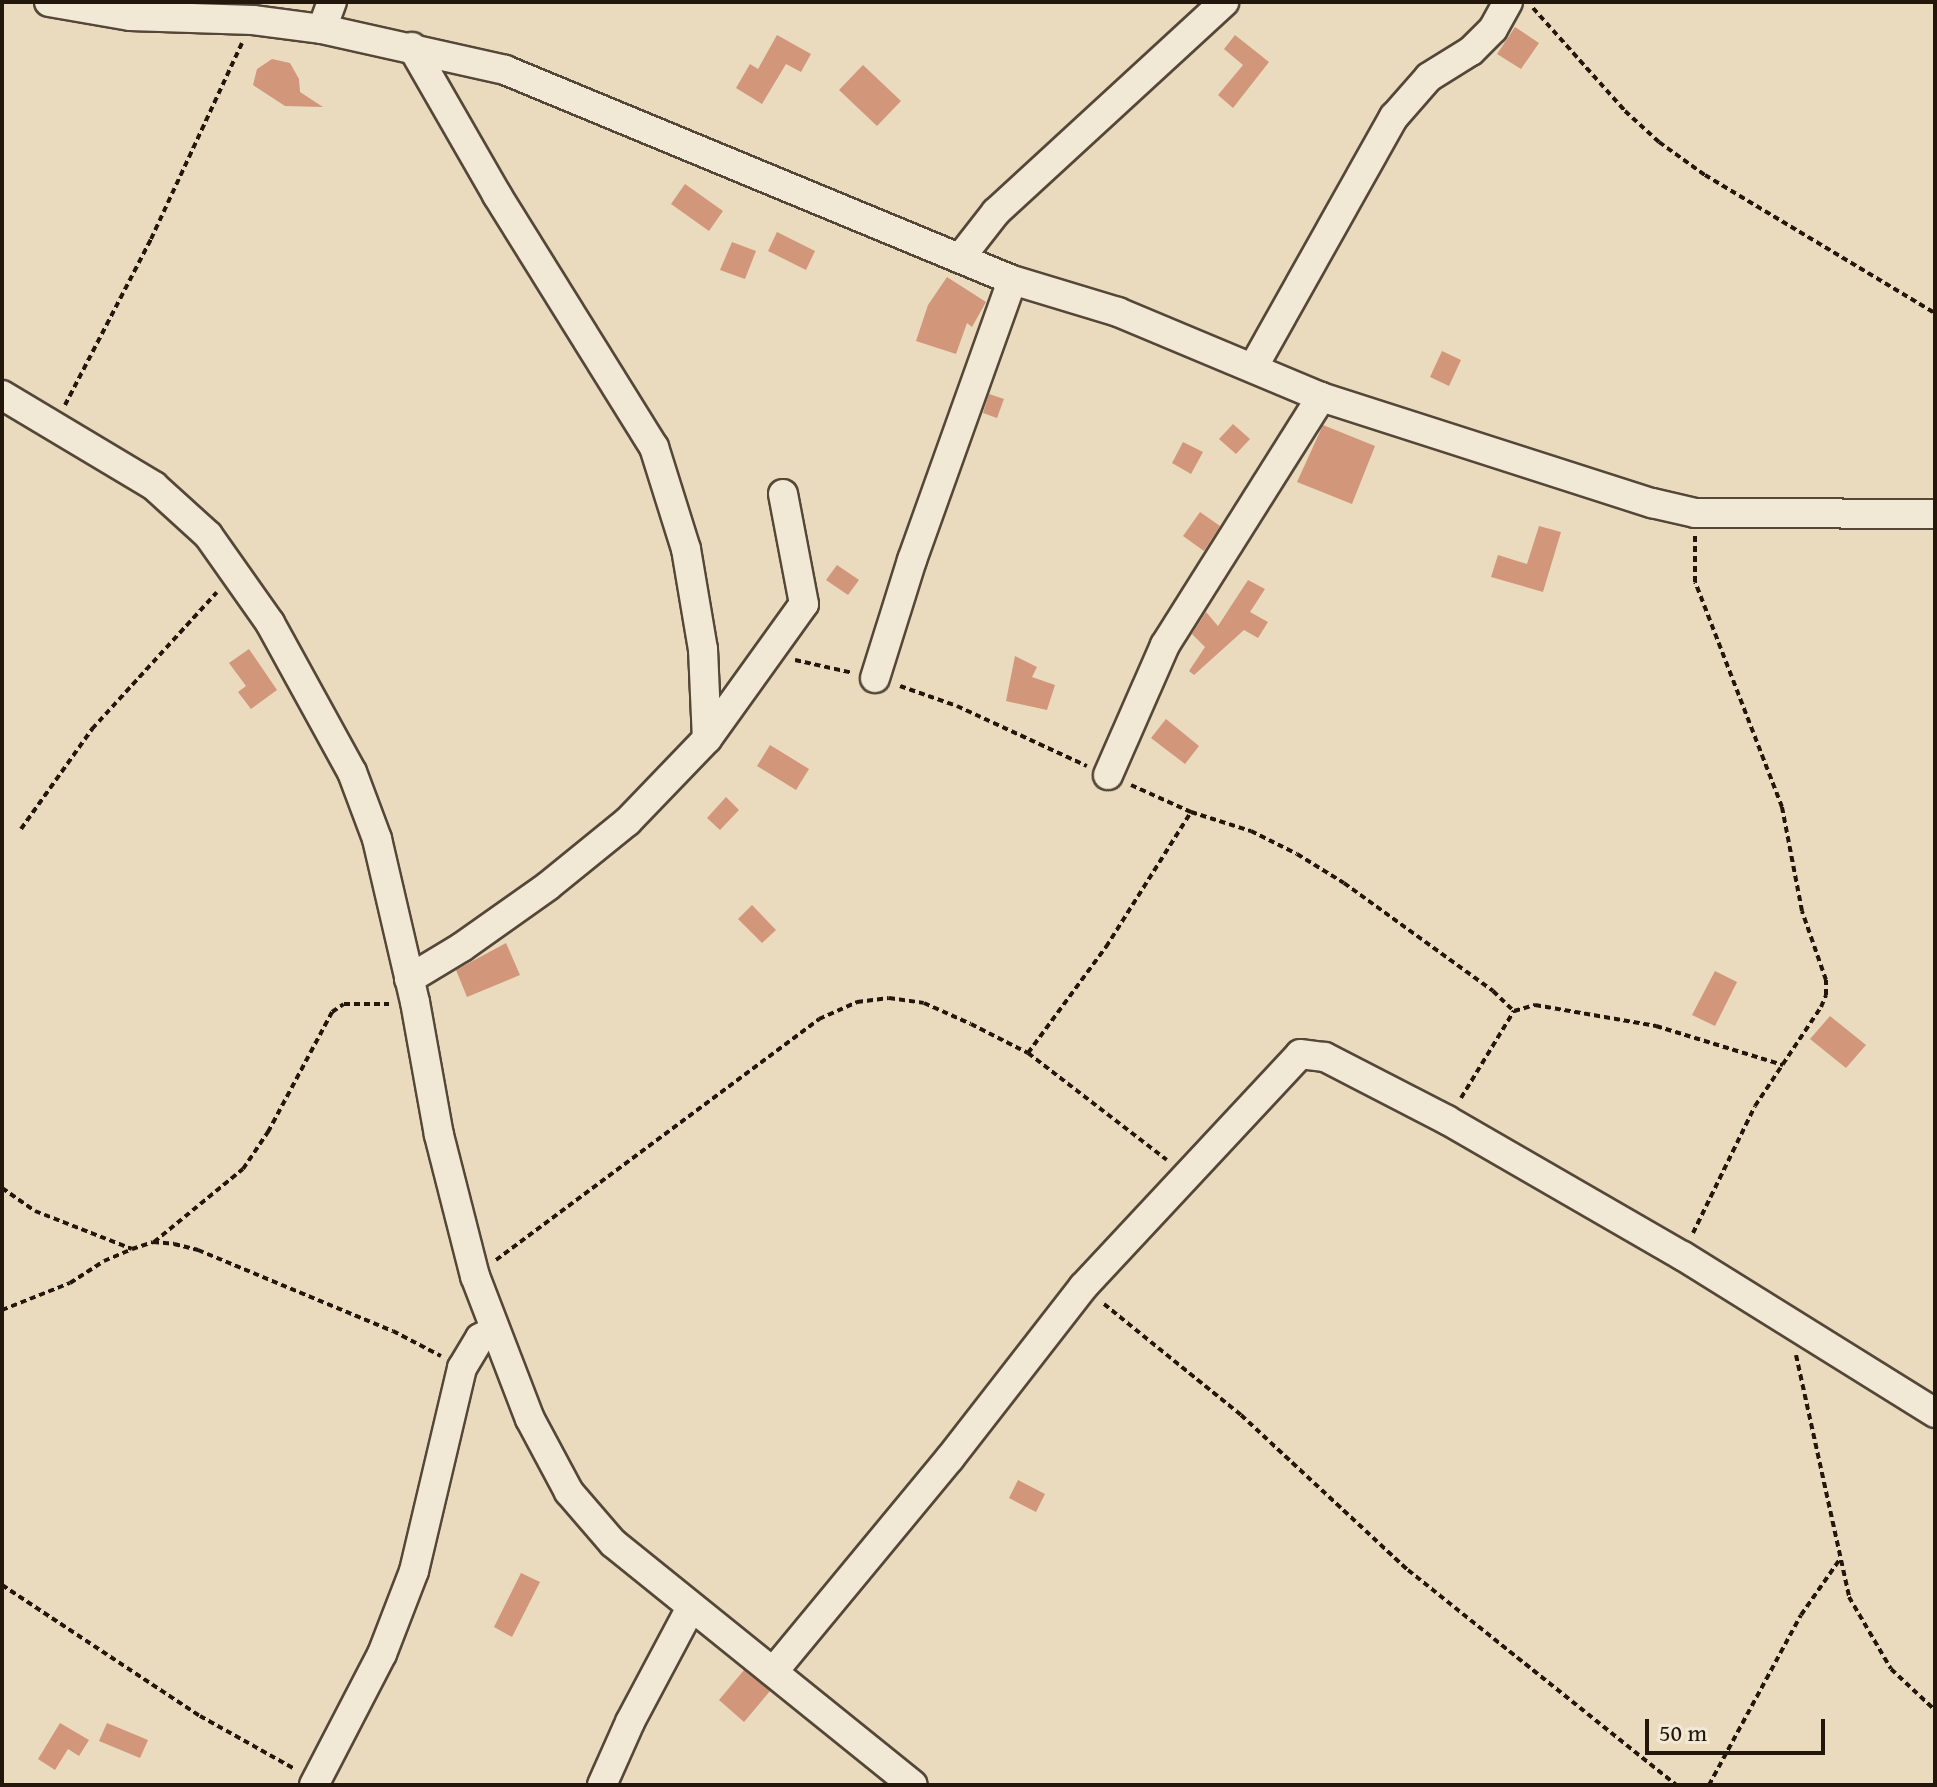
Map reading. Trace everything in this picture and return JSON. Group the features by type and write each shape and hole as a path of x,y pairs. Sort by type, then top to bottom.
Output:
{"street":[{"path":"49,2 130,16 253,20 322,29 505,70 1012,280 1118,312 1254,366 1321,397 1564,477 1695,513 1935,514"},
{"path":"322,29 332,2"},
{"path":"960,258 996,212 1224,2"},
{"path":"1254,366 1394,117 1429,77 1493,29 1508,2"},
{"path":"412,47 497,195 654,447 686,549 703,649 707,739"},
{"path":"875,678 912,560 1012,280"},
{"path":"2,395 154,486 208,535 270,623 352,772 377,839 412,990 439,1135 475,1276 530,1419 569,1492 613,1543 690,1609 913,1785"},
{"path":"1108,775 1165,645 1321,397"},
{"path":"412,990 462,947 548,886 628,821 707,739 804,604 783,494"},
{"path":"773,1672 950,1458 1083,1287 1300,1054 1325,1057 1447,1120 1683,1256 1935,1413"},
{"path":"315,1783 382,1654 414,1571 462,1368 480,1338 494,1331"},
{"path":"602,1785 630,1722 690,1609"}],"path":[{"path":"1528,2 1625,111 1659,142 1705,175 1935,313"},
{"path":"54,425 151,239 253,20"},
{"path":"1683,1256 1731,1151 1826,995 1826,980 1802,911 1782,807 1695,582 1695,513"},
{"path":"21,829 92,729 235,573"},
{"path":"769,654 875,678 957,706 1191,812 1251,831 1344,883 1493,991 1514,1011"},
{"path":"1028,1053 1106,947 1191,812"},
{"path":"2,1310 70,1283 104,1261 153,1242 243,1169 337,1007 412,990"},
{"path":"475,1276 819,1019 857,1002 889,998 924,1003 1028,1053 1186,1175"},
{"path":"1447,1120 1514,1011 1535,1005 1656,1026 1784,1066"},
{"path":"2,1188 35,1211 132,1249"},
{"path":"153,1242 198,1250 393,1331 462,1368"},
{"path":"1083,1287 1178,1368 1241,1415 1408,1570 1676,1785"},
{"path":"1796,1329 1798,1365 1849,1597 1870,1638 1891,1669 1935,1710"},
{"path":"1709,1785 1801,1615 1841,1558"},
{"path":"2,1585 200,1716 315,1783"}],"building":[{"path":"1515,27 1539,43 1521,69 1497,54"},
{"path":"777,35 811,54 801,72 786,64 762,104 736,88 750,64 758,69"},
{"path":"1235,35 1269,62 1233,108 1218,95 1243,65 1224,49"},
{"path":"272,59 290,63 299,79 300,92 323,107 285,106 253,85 257,69"},
{"path":"863,65 901,101 877,126 839,90"},
{"path":"685,184 723,211 709,231 671,204"},
{"path":"777,232 815,251 806,270 768,251"},
{"path":"732,242 756,251 745,279 720,270"},
{"path":"947,277 986,302 972,327 967,323 956,354 916,341 928,305"},
{"path":"1442,351 1461,360 1449,386 1430,377"},
{"path":"989,394 1004,399 997,418 983,413"},
{"path":"1233,424 1250,439 1236,454 1219,439"},
{"path":"1323,425 1375,446 1352,504 1297,482"},
{"path":"1183,442 1203,452 1191,474 1172,463"},
{"path":"1200,512 1220,526 1204,551 1183,536"},
{"path":"1539,526 1561,532 1543,592 1491,577 1498,555 1527,564"},
{"path":"837,565 859,580 848,595 826,580"},
{"path":"1248,580 1265,589 1250,612 1268,622 1258,638 1244,630 1194,675 1189,671 1205,647 1192,634 1206,612 1218,626"},
{"path":"249,649 277,690 251,709 238,692 246,686 229,663"},
{"path":"1015,656 1037,667 1032,677 1055,685 1047,710 1006,701"},
{"path":"1166,719 1199,746 1185,764 1151,738"},
{"path":"770,745 809,769 796,790 757,766"},
{"path":"726,797 739,810 720,830 707,818"},
{"path":"752,905 776,930 762,943 738,919"},
{"path":"506,943 520,975 467,997 456,970"},
{"path":"1715,971 1737,982 1715,1026 1692,1015"},
{"path":"1830,1016 1866,1045 1846,1068 1810,1039"},
{"path":"1018,1480 1045,1494 1036,1512 1009,1498"},
{"path":"521,1573 540,1582 512,1637 494,1627"},
{"path":"744,1670 770,1691 744,1722 719,1700"},
{"path":"60,1723 89,1740 79,1756 68,1749 55,1770 38,1759"},
{"path":"107,1723 148,1740 140,1758 99,1741"}]}
